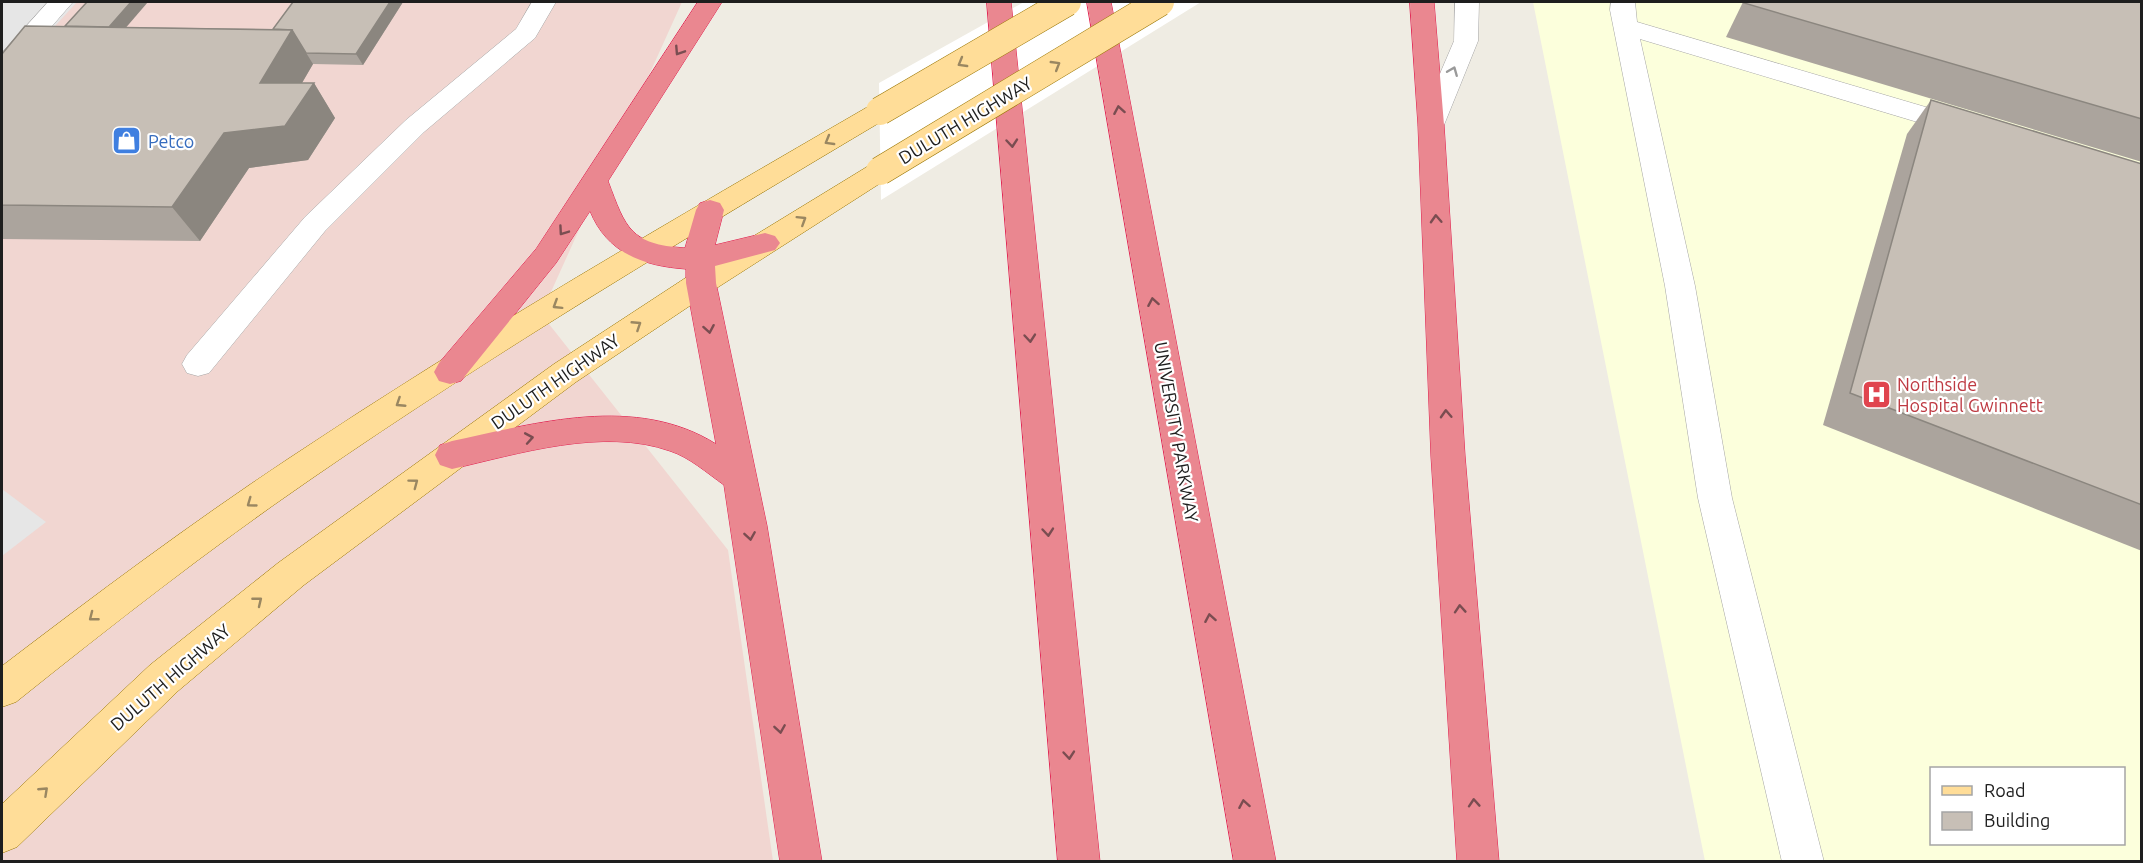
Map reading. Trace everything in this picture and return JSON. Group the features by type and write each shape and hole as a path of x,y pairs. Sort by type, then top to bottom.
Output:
{"highway":[{"path":"450,372 546,256 710,2"},
{"path":"999,2 1079,861"},
{"name":"UNIVERSITY PARKWAY","path":"1099,2 1255,861"},
{"path":"1422,2 1431,125 1448,456 1478,861"},
{"path":"595,182 607,219 620,235 642,252 658,255 700,271"},
{"path":"710,210 704,228 700,271 740,478 801,861"},
{"path":"452,454 566,432 604,429 644,432 675,438 706,454 740,478"}],"main road":[{"path":"2,689 105,608 299,469 710,210 1067,2"},
{"name":"DULUTH HIGHWAY","path":"2,831 164,678 291,574 700,271 765,243 1161,2"}],"street":[{"path":"2,68 61,2"},
{"path":"198,364 315,224 415,126 526,33 544,2"},
{"path":"1431,125 1466,40 1467,2"},
{"path":"1803,861 1715,498 1680,286 1624,14 1983,132"}],"shaded area":[{"path":"2,2 682,2 541,314 728,550 773,861 2,862"},
{"path":"2,2 77,2 2,84"},
{"name":"Northside Hospital Gwinnett","path":"1533,2 2141,2 2141,861 1705,861"},
{"path":"2,489 46,522 2,556"}],"pier":[{"path":"1024,2 1201,2 881,200 879,83"}],"building":[{"path":"87,2 131,2 109,27 65,26"},
{"path":"293,2 390,2 356,54 306,53 292,30 273,29"},
{"path":"2142,2 2142,119 1744,3"},
{"path":"25,26 292,30 260,83 314,83 285,126 224,133 172,207 2,205 2,54"},
{"path":"1931,100 2142,164 2142,505 1850,393"}],"place":[{"name":"Petco","path":"127,141"},
{"name":"Northside Hospital Gwinnett","path":"1876,394"}]}
